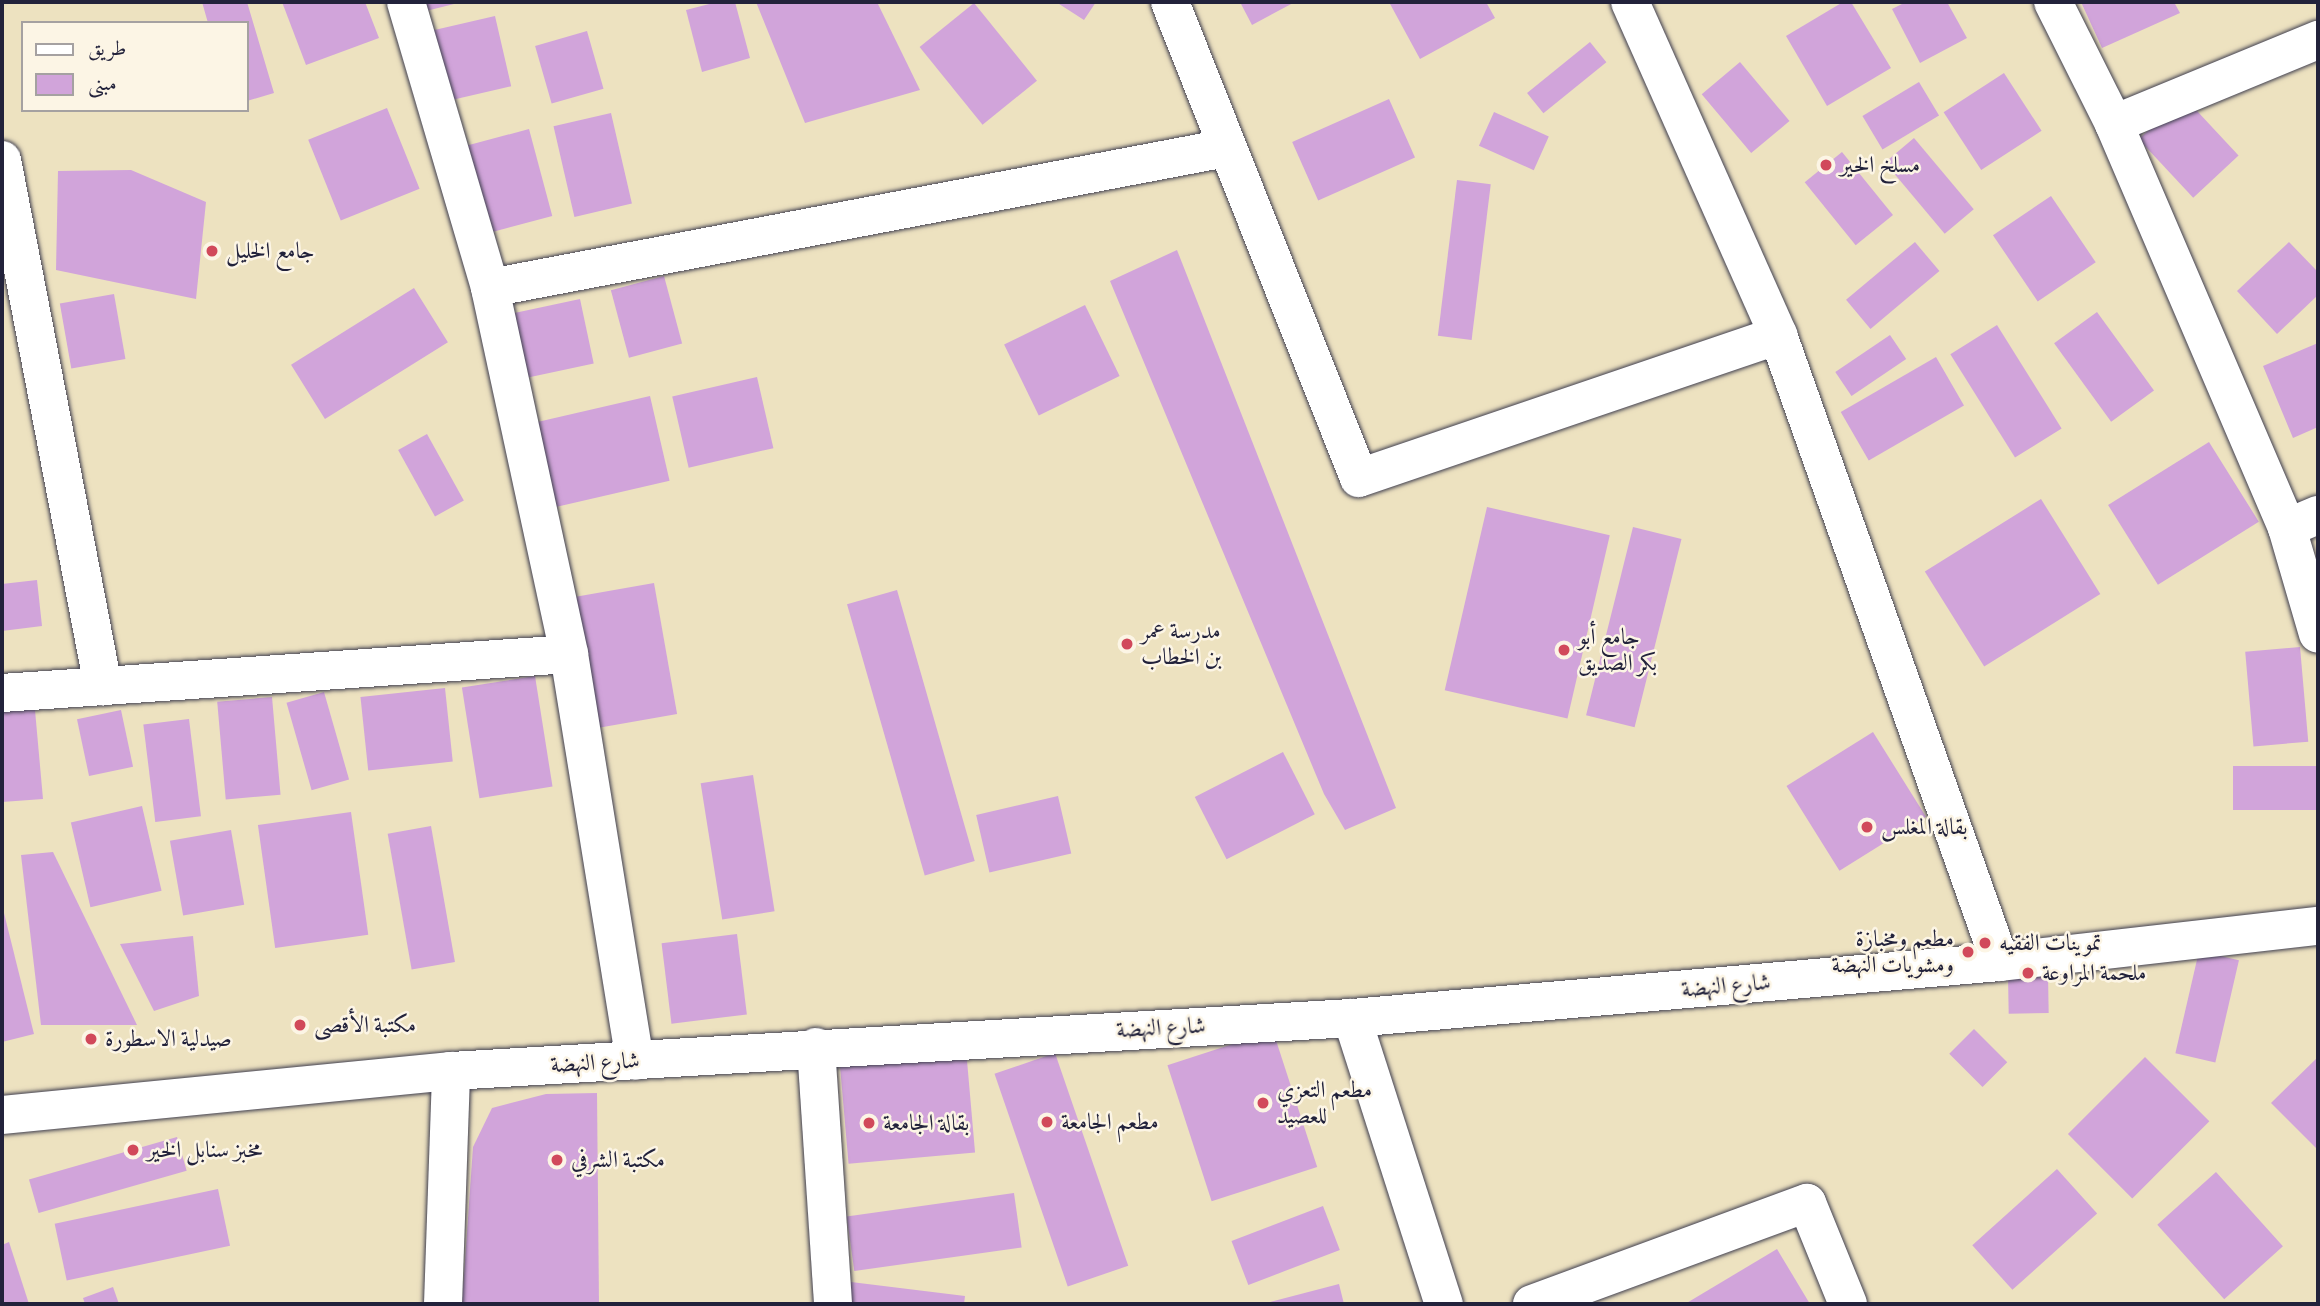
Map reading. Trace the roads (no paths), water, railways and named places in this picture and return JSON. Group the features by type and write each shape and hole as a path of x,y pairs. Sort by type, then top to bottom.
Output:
{"street":[{"path":"406,2 490,288 569,654 635,1061"},
{"path":"1170,2 1359,478 1778,335"},
{"path":"1630,2 1778,335 2000,962"},
{"path":"2053,2 2114,124 2302,521 2318,634"},
{"path":"2114,124 2318,40"},
{"path":"490,288 1226,148"},
{"path":"2,160 103,686"},
{"path":"2,693 569,654"},
{"name":"شارع النهضة","path":"2,1115 451,1071 816,1047 1352,1018 2000,962 2318,926"},
{"path":"1352,1018 1444,1304"},
{"path":"816,1047 833,1304"},
{"path":"443,1304 451,1071"},
{"path":"1532,1304 1807,1203 1848,1304"}],"place":[{"name":"مسلخ الخير","path":"1826,165"},
{"name":"جامع الخليل","path":"212,251"},
{"name":"مدرسة عمر بن الخطاب","path":"1127,644"},
{"name":"جامع أبو بكر الصديق","path":"1564,650"},
{"name":"بقالة المغلس","path":"1867,827"},
{"name":"تموينات الفقيه","path":"1985,943"},
{"name":"مطعم ومخبازة ومشويات النهضة","path":"1968,952"},
{"name":"ملحمة المراوعة","path":"2028,973"},
{"name":"مكتبة الأقصى","path":"300,1025"},
{"name":"صيدلية الاسطورة","path":"91,1039"},
{"name":"مطعم التعزي للعصيد","path":"1263,1103"},
{"name":"مطعم الجامعة","path":"1047,1122"},
{"name":"بقالة الجامعة","path":"869,1123"},
{"name":"مخبز سنابل الخير","path":"133,1150"},
{"name":"مكتبة الشرفي","path":"557,1160"}]}
